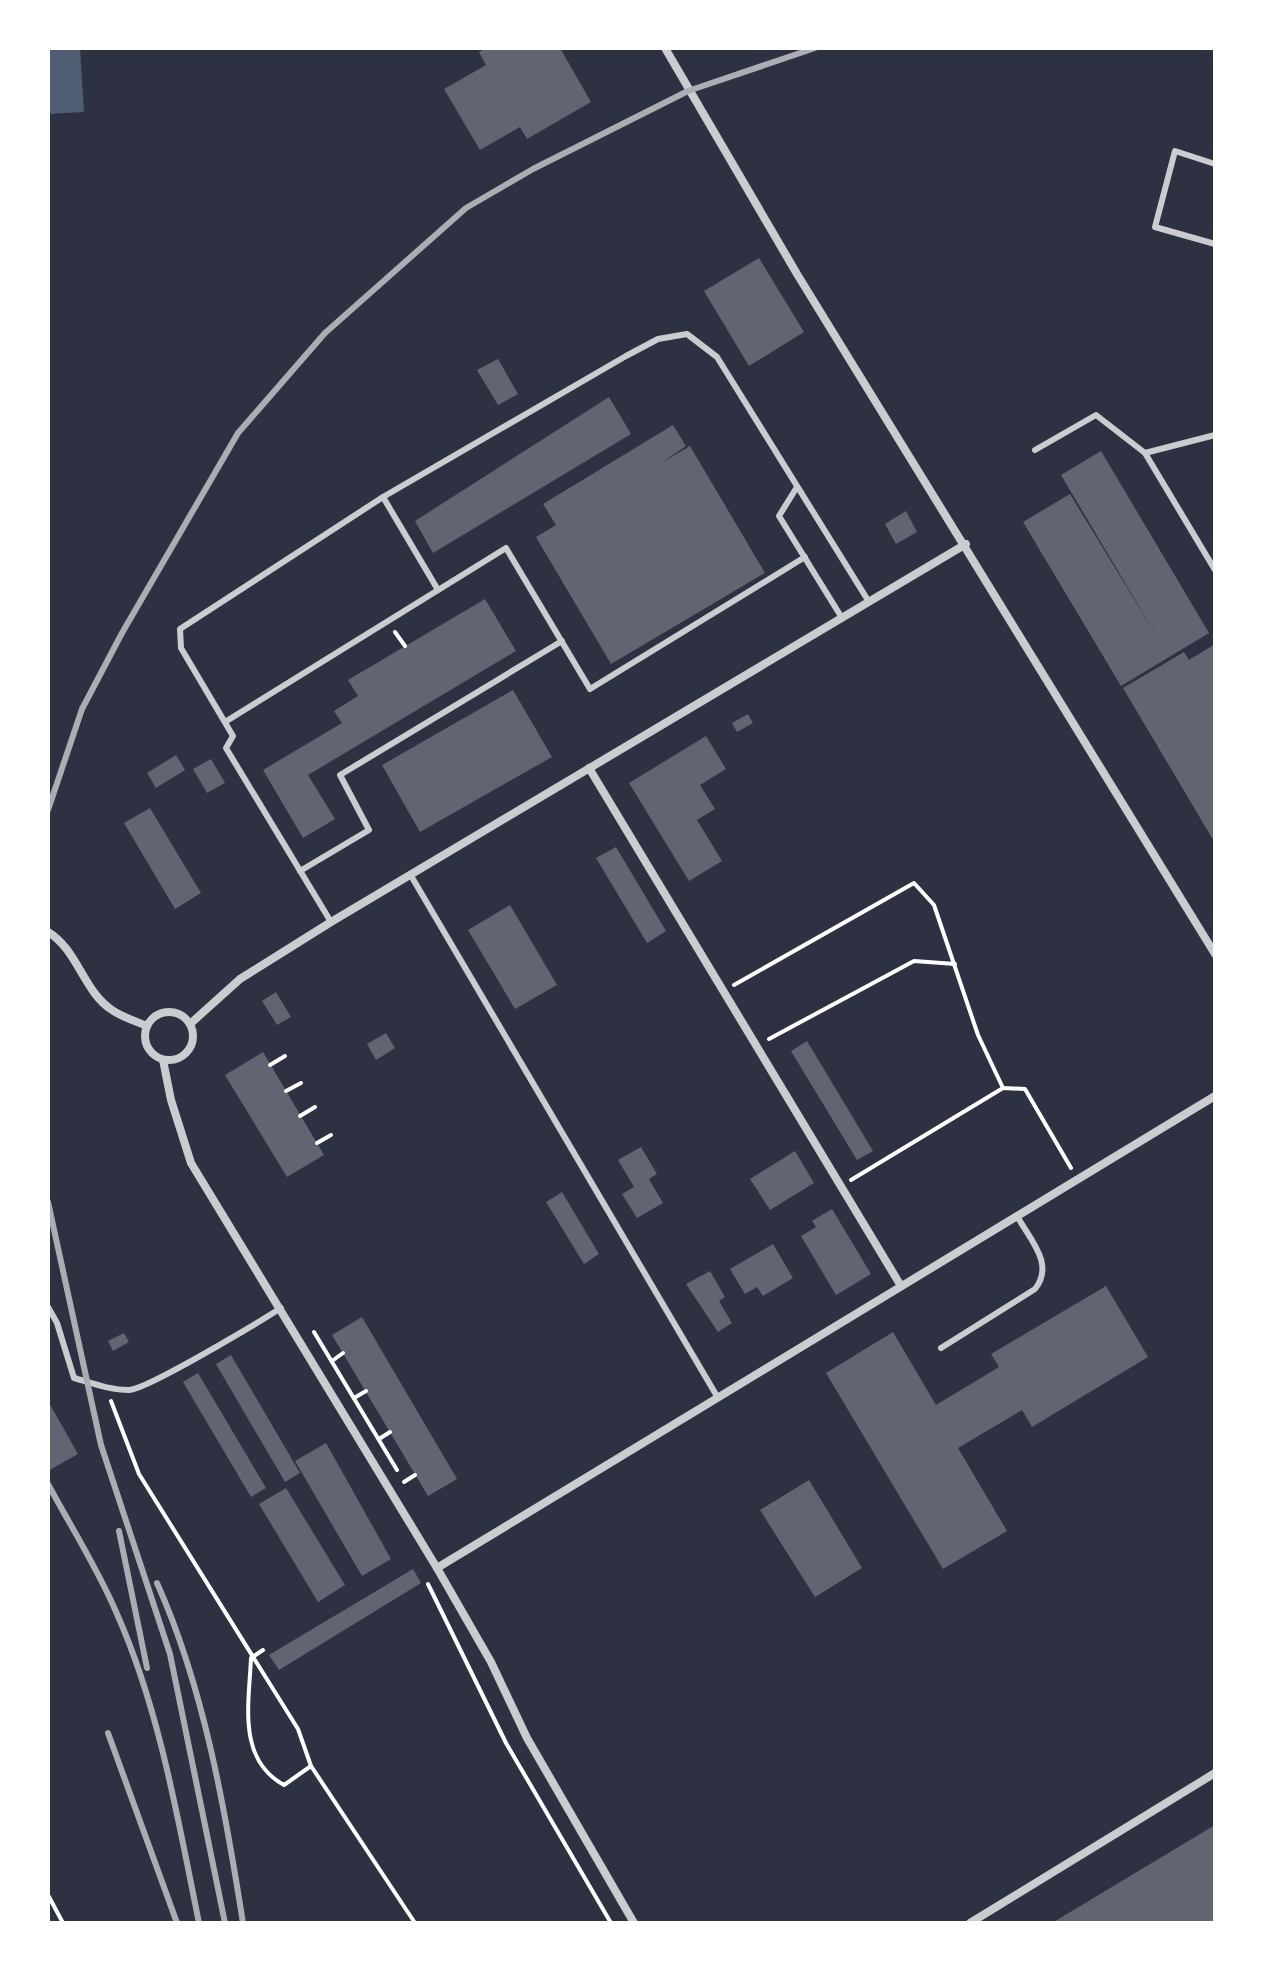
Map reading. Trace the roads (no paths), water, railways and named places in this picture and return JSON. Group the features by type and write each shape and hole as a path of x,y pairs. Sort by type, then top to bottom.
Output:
{"street":[{"path":"665,48 797,274 966,544 1215,954"},
{"path":"190,1024 240,979 331,922 966,544"},
{"path":"589,768 901,1286"},
{"path":"48,932 61,940 96,995 111,1010 147,1026"},
{"path":"165,1012 185,1018 190,1024 192,1044 179,1059 163,1060 150,1052 145,1042 147,1026 165,1012"},
{"path":"163,1060 171,1100 191,1163 437,1568 491,1662 527,1738 634,1923"},
{"path":"437,1568 1215,1096"},
{"path":"970,1923 1215,1773"}],"lane":[{"path":"1215,164 1175,151 1155,227 1215,244"},
{"path":"331,922 226,748 233,736 181,648 180,629 383,497 626,356 658,339 687,334 717,357 869,602"},
{"path":"1035,450 1096,415 1145,453 1215,570"},
{"path":"1145,453 1215,435"},
{"path":"797,487 779,516 842,618"},
{"path":"383,497 438,590"},
{"path":"225,722 506,548 590,689 805,557"},
{"path":"300,871 369,830 340,775 562,641"},
{"path":"410,874 718,1398"},
{"path":"941,1348 1035,1289 1043,1279 1044,1262 1017,1216"},
{"path":"48,1307 57,1323 74,1378 106,1388 132,1390 281,1308"}],"water":[{"path":"48,48 80,48 84,112 48,114"}],"railway":[{"path":"48,810 82,709 122,633 238,433 325,333 466,208 533,169 688,91 815,48"},
{"path":"48,1202 101,1445 170,1654 225,1923"},
{"path":"48,1484 101,1581 132,1651 166,1766 199,1923"},
{"path":"119,1531 147,1668"},
{"path":"157,1583 188,1664 211,1750 243,1923"},
{"path":"108,1733 177,1923"}]}
